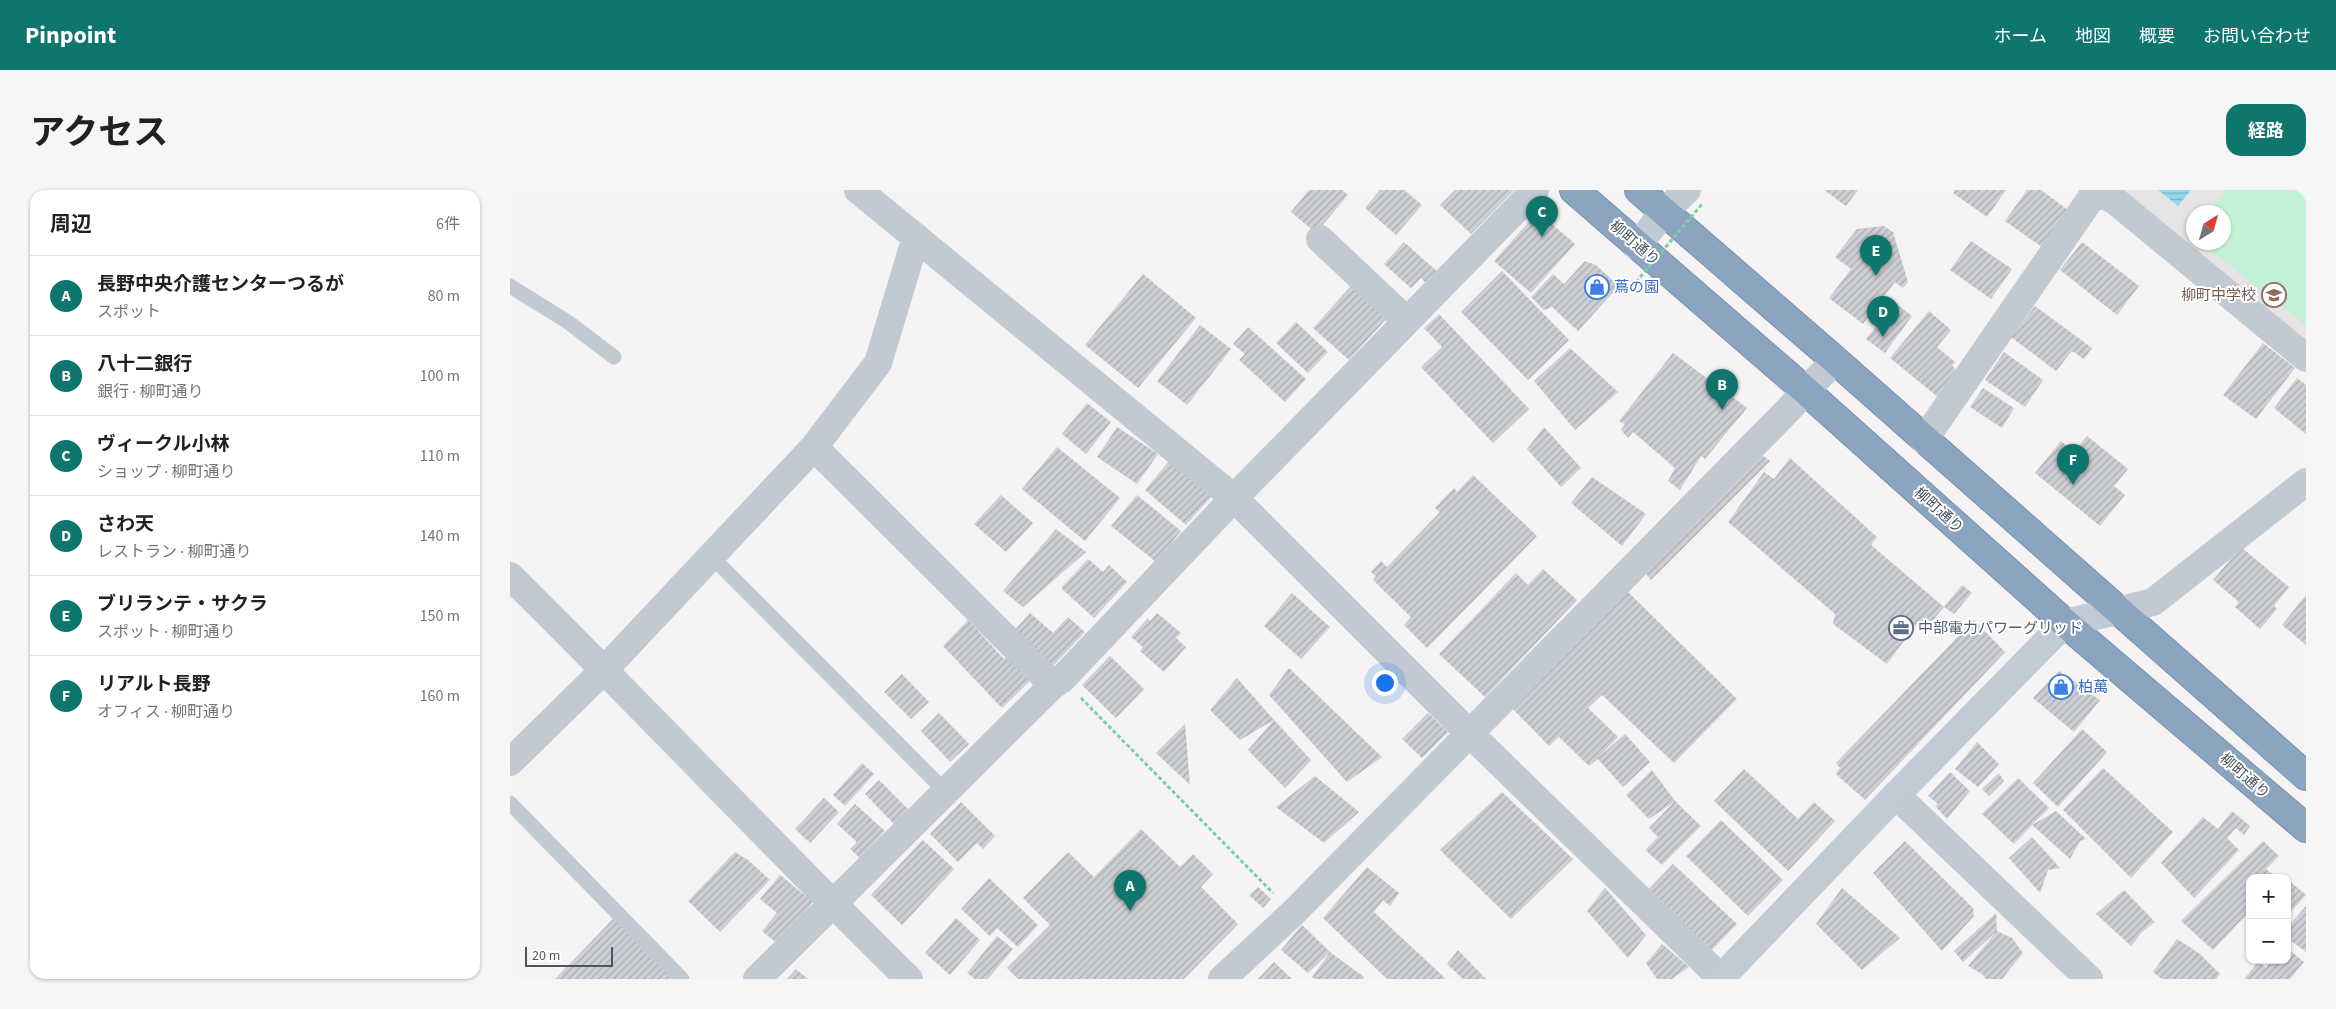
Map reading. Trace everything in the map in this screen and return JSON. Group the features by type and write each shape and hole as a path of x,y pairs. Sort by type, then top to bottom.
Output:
{"highway":[{"name":"柳町通り","path":"1574,190 1806,391 2065,622 2306,828"},
{"path":"1639,190 1835,360 2306,776"}],"street":[{"path":"757,979 945,791 1058,682 1234,498 1535,190"},
{"path":"1924,440 2095,191 2114,200 2306,358"},
{"path":"871,194 916,237 1234,498 1470,734 1721,979 1896,795 2065,622 2153,602 2306,482"},
{"path":"1637,246 1664,212 1695,197"},
{"path":"510,762 605,670 814,447 878,363 916,237"},
{"path":"1320,239 1407,321"},
{"path":"1222,979 1293,913 1835,360"},
{"path":"814,447 1058,682"},
{"path":"510,576 909,979"},
{"path":"1896,795 2089,979"}],"lane":[{"path":"510,286 568,322 614,357"},
{"path":"711,556 945,791"},
{"path":"510,803 682,979"}],"path":[{"path":"1636,282 1695,197"},
{"path":"1058,682 1293,913"}],"shaded area":[{"name":"柳町中学校","path":"2113,190 2306,190 2306,348 2186,250 2231,250 2231,205 2186,205 2186,250"}],"green space":[{"path":"2226,190 2306,190 2306,325 2210,250 2231,250 2231,205 2214,205"}],"water":[{"path":"2158,190 2191,190 2178,206"}],"building":[{"path":"1309,190 1342,190 1348,195 1316,233 1291,212"},
{"path":"1380,190 1404,190 1422,205 1396,235 1365,208"},
{"path":"1455,190 1514,190 1471,234 1440,205"},
{"path":"1824,190 1858,190 1846,206"},
{"path":"1955,190 2006,190 1987,217 1953,193"},
{"path":"2027,190 2041,190 2068,210 2042,247 2005,221"},
{"path":"1538,212 1575,244 1531,293 1494,261"},
{"path":"1884,226 1893,232 1908,282 1903,288 1895,282 1863,324 1829,298 1851,269 1835,257 1857,229"},
{"path":"1971,241 2012,269 1991,299 1950,270"},
{"path":"1404,242 1440,274 1429,286 1421,278 1411,288 1384,264"},
{"path":"2082,242 2139,286 2117,315 2060,270"},
{"path":"1585,261 1596,265 1619,286 1578,331 1552,307 1544,310 1531,297 1553,274 1564,284"},
{"path":"1502,271 1569,340 1528,380 1461,312"},
{"path":"1143,274 1196,318 1138,388 1085,345"},
{"path":"1352,285 1388,317 1349,360 1313,328"},
{"path":"1894,302 1912,316 1885,353 1866,339"},
{"path":"2035,306 2092,348 2084,359 2072,351 2056,371 2011,337"},
{"path":"1929,311 1951,330 1937,347 1955,362 1952,366 1960,373 1939,398 1890,358"},
{"path":"1439,314 1529,409 1493,443 1421,367 1442,347 1424,328"},
{"path":"1296,322 1328,352 1308,373 1276,343"},
{"path":"1200,325 1231,349 1187,405 1157,381"},
{"path":"1248,327 1306,379 1285,402 1239,360 1245,354 1233,344"},
{"path":"2263,343 2295,368 2256,419 2223,395"},
{"path":"1570,348 1618,392 1575,430 1534,381"},
{"path":"2004,352 2043,380 2025,407 1985,380"},
{"path":"1673,353 1747,408 1705,459 1701,456 1680,490 1668,481 1675,468 1633,432 1628,438 1621,430 1625,424 1619,421"},
{"path":"2297,378 2306,385 2306,434 2274,408"},
{"path":"1983,388 2014,408 2002,428 1970,407"},
{"path":"1087,403 1111,422 1086,454 1062,434"},
{"path":"1117,427 1158,454 1137,484 1097,457"},
{"path":"1544,427 1581,468 1561,487 1527,449"},
{"path":"2087,436 2128,469 2114,486 2125,495 2100,526 2035,473 2061,441 2074,452"},
{"path":"1057,447 1120,498 1085,541 1022,489"},
{"path":"1762,455 1770,461 1651,580 1646,574"},
{"path":"1790,458 1877,537 1871,545 1944,607 1926,629 1918,622 1887,664 1833,624 1835,614 1728,522 1764,472 1774,479"},
{"path":"1170,460 1212,496 1186,525 1145,490"},
{"path":"1473,475 1537,536 1427,648 1404,625 1411,617 1373,580 1376,576 1371,572 1381,561 1387,567 1440,512 1435,508 1454,488 1457,492"},
{"path":"1592,477 1646,514 1622,546 1571,503"},
{"path":"1001,495 1033,523 1006,552 974,524"},
{"path":"1137,495 1181,531 1156,562 1111,526"},
{"path":"1056,529 1086,552 1023,607 1003,591"},
{"path":"2241,547 2289,587 2274,606 2277,609 2260,629 2235,607 2239,602 2213,580"},
{"path":"1088,559 1103,572 1109,565 1127,582 1094,618 1061,588"},
{"path":"1543,569 1577,600 1485,697 1439,654 1516,573 1528,585"},
{"path":"1962,585 1972,593 1954,614 1944,607"},
{"path":"1625,589 1737,699 1674,763 1602,695 1588,708 1618,737 1599,757 1625,734 1650,762 1623,787 1598,759 1589,766 1559,737 1549,746 1510,706"},
{"path":"1292,593 1330,627 1301,659 1264,626"},
{"path":"2306,595 2306,645 2282,625"},
{"path":"1030,613 1053,633 1068,617 1085,632 1052,667 1014,631"},
{"path":"1157,613 1181,633 1176,638 1186,647 1164,672 1140,651 1143,647 1131,637 1148,618 1150,621"},
{"path":"968,620 1004,659 1011,655 1031,680 1002,708 943,646"},
{"path":"1974,620 2005,652 1865,800 1836,774 1840,768 1836,763"},
{"path":"1110,656 1144,689 1116,718 1082,685"},
{"path":"1289,668 1382,757 1347,782 1269,695"},
{"path":"2059,671 2100,700 2074,732 2033,698"},
{"path":"902,674 929,702 911,719 884,692"},
{"path":"1237,678 1274,720 1240,740 1210,710"},
{"path":"939,713 969,744 950,762 921,731"},
{"path":"1428,713 1448,732 1422,758 1402,739"},
{"path":"1274,720 1311,760 1285,788 1248,750"},
{"path":"1185,724 1190,785 1156,753"},
{"path":"2082,729 2107,752 2058,807 2033,783"},
{"path":"1977,742 1999,764 1978,787 1955,769"},
{"path":"862,763 874,774 845,806 833,795"},
{"path":"2103,768 2173,832 2131,878 2063,810"},
{"path":"1744,769 1798,819 1814,802 1835,821 1788,871 1714,801"},
{"path":"1652,770 1675,801 1701,826 1662,865 1645,850 1658,837 1649,828 1674,802 1649,819 1626,795"},
{"path":"1950,772 1970,791 1947,819 1935,806 1938,804 1928,796"},
{"path":"1999,773 2004,781 1989,796 1982,789"},
{"path":"1315,776 1359,812 1324,843 1276,807"},
{"path":"2018,778 2049,808 2014,844 1982,814"},
{"path":"879,780 909,810 894,824 865,794"},
{"path":"1502,792 1573,859 1511,919 1440,850"},
{"path":"824,798 839,812 810,843 795,829"},
{"path":"961,802 995,836 983,849 977,843 958,862 930,834"},
{"path":"855,804 885,831 860,858 850,849 857,842 837,824"},
{"path":"2056,811 2086,839 2080,841 2070,859 2032,825"},
{"path":"2232,811 2250,826 2244,835 2236,828 2227,838 2239,850 2194,898 2161,863 2203,817 2218,829"},
{"path":"1721,820 1783,880 1748,916 1686,856"},
{"path":"1141,829 1180,867 1193,854 1213,874 1201,887 1238,924 1184,979 1018,979 1007,968 1050,925 1023,898 1068,852 1094,877"},
{"path":"2032,837 2060,868 2048,870 2040,893 2009,858"},
{"path":"923,840 954,869 902,925 871,895"},
{"path":"1905,841 1973,908 1974,916 1942,951 1873,873"},
{"path":"2263,841 2279,856 2266,869 2273,874 2246,874 2246,915 2213,950 2181,921"},
{"path":"735,852 748,860 770,880 720,932 688,901"},
{"path":"1673,864 1737,924 1712,950 1649,889"},
{"path":"1367,867 1399,893 1390,906 1383,900 1374,912 1446,979 1387,979 1323,918"},
{"path":"780,875 813,902 779,945 762,931 777,913 760,899"},
{"path":"989,878 1038,925 1018,947 997,928 990,936 961,909"},
{"path":"2291,882 2306,895 2291,912"},
{"path":"1258,887 1271,899 1263,908 1249,895"},
{"path":"1605,888 1646,935 1628,958 1587,911"},
{"path":"1842,888 1900,938 1862,970 1816,924"},
{"path":"2124,890 2155,922 2143,931 2131,946 2096,914"},
{"path":"2306,906 2306,952 2291,941 2291,923"},
{"path":"1996,913 1997,931 1963,962 1954,951"},
{"path":"614,918 675,979 555,979"},
{"path":"956,918 980,940 950,975 925,953"},
{"path":"1302,925 1330,952 1308,973 1281,950"},
{"path":"1997,931 2012,938 2023,953 2002,979 1986,979 1982,974 1968,966"},
{"path":"997,936 1013,949 988,979 975,979 967,973"},
{"path":"2177,939 2200,954 2220,974 2216,979 2162,979 2153,972"},
{"path":"1662,944 1689,967 1672,979 1657,979 1646,963"},
{"path":"1458,950 1486,979 1463,979 1447,964"},
{"path":"2291,951 2304,962 2290,979 2244,979 2256,964 2262,964 2266,968 2269,964 2291,964"},
{"path":"1330,952 1364,977 1363,979 1315,979 1312,977"},
{"path":"1274,962 1292,979 1258,979"},
{"path":"796,969 808,979 787,979"}],"place":[{"name":"ヴィークル小林","path":"1542,237"},
{"name":"ブリランテ・サクラ","path":"1876,276"},
{"name":"蔦の園","path":"1597,287"},
{"name":"柳町中学校","path":"2274,295"},
{"name":"さわ天","path":"1883,337"},
{"name":"八十二銀行","path":"1722,410"},
{"name":"リアルト長野","path":"2073,485"},
{"name":"中部電力パワーグリッド","path":"1901,628"},
{"name":"柏萬","path":"2061,687"},
{"name":"長野中央介護センターつるが","path":"1130,911"}]}
